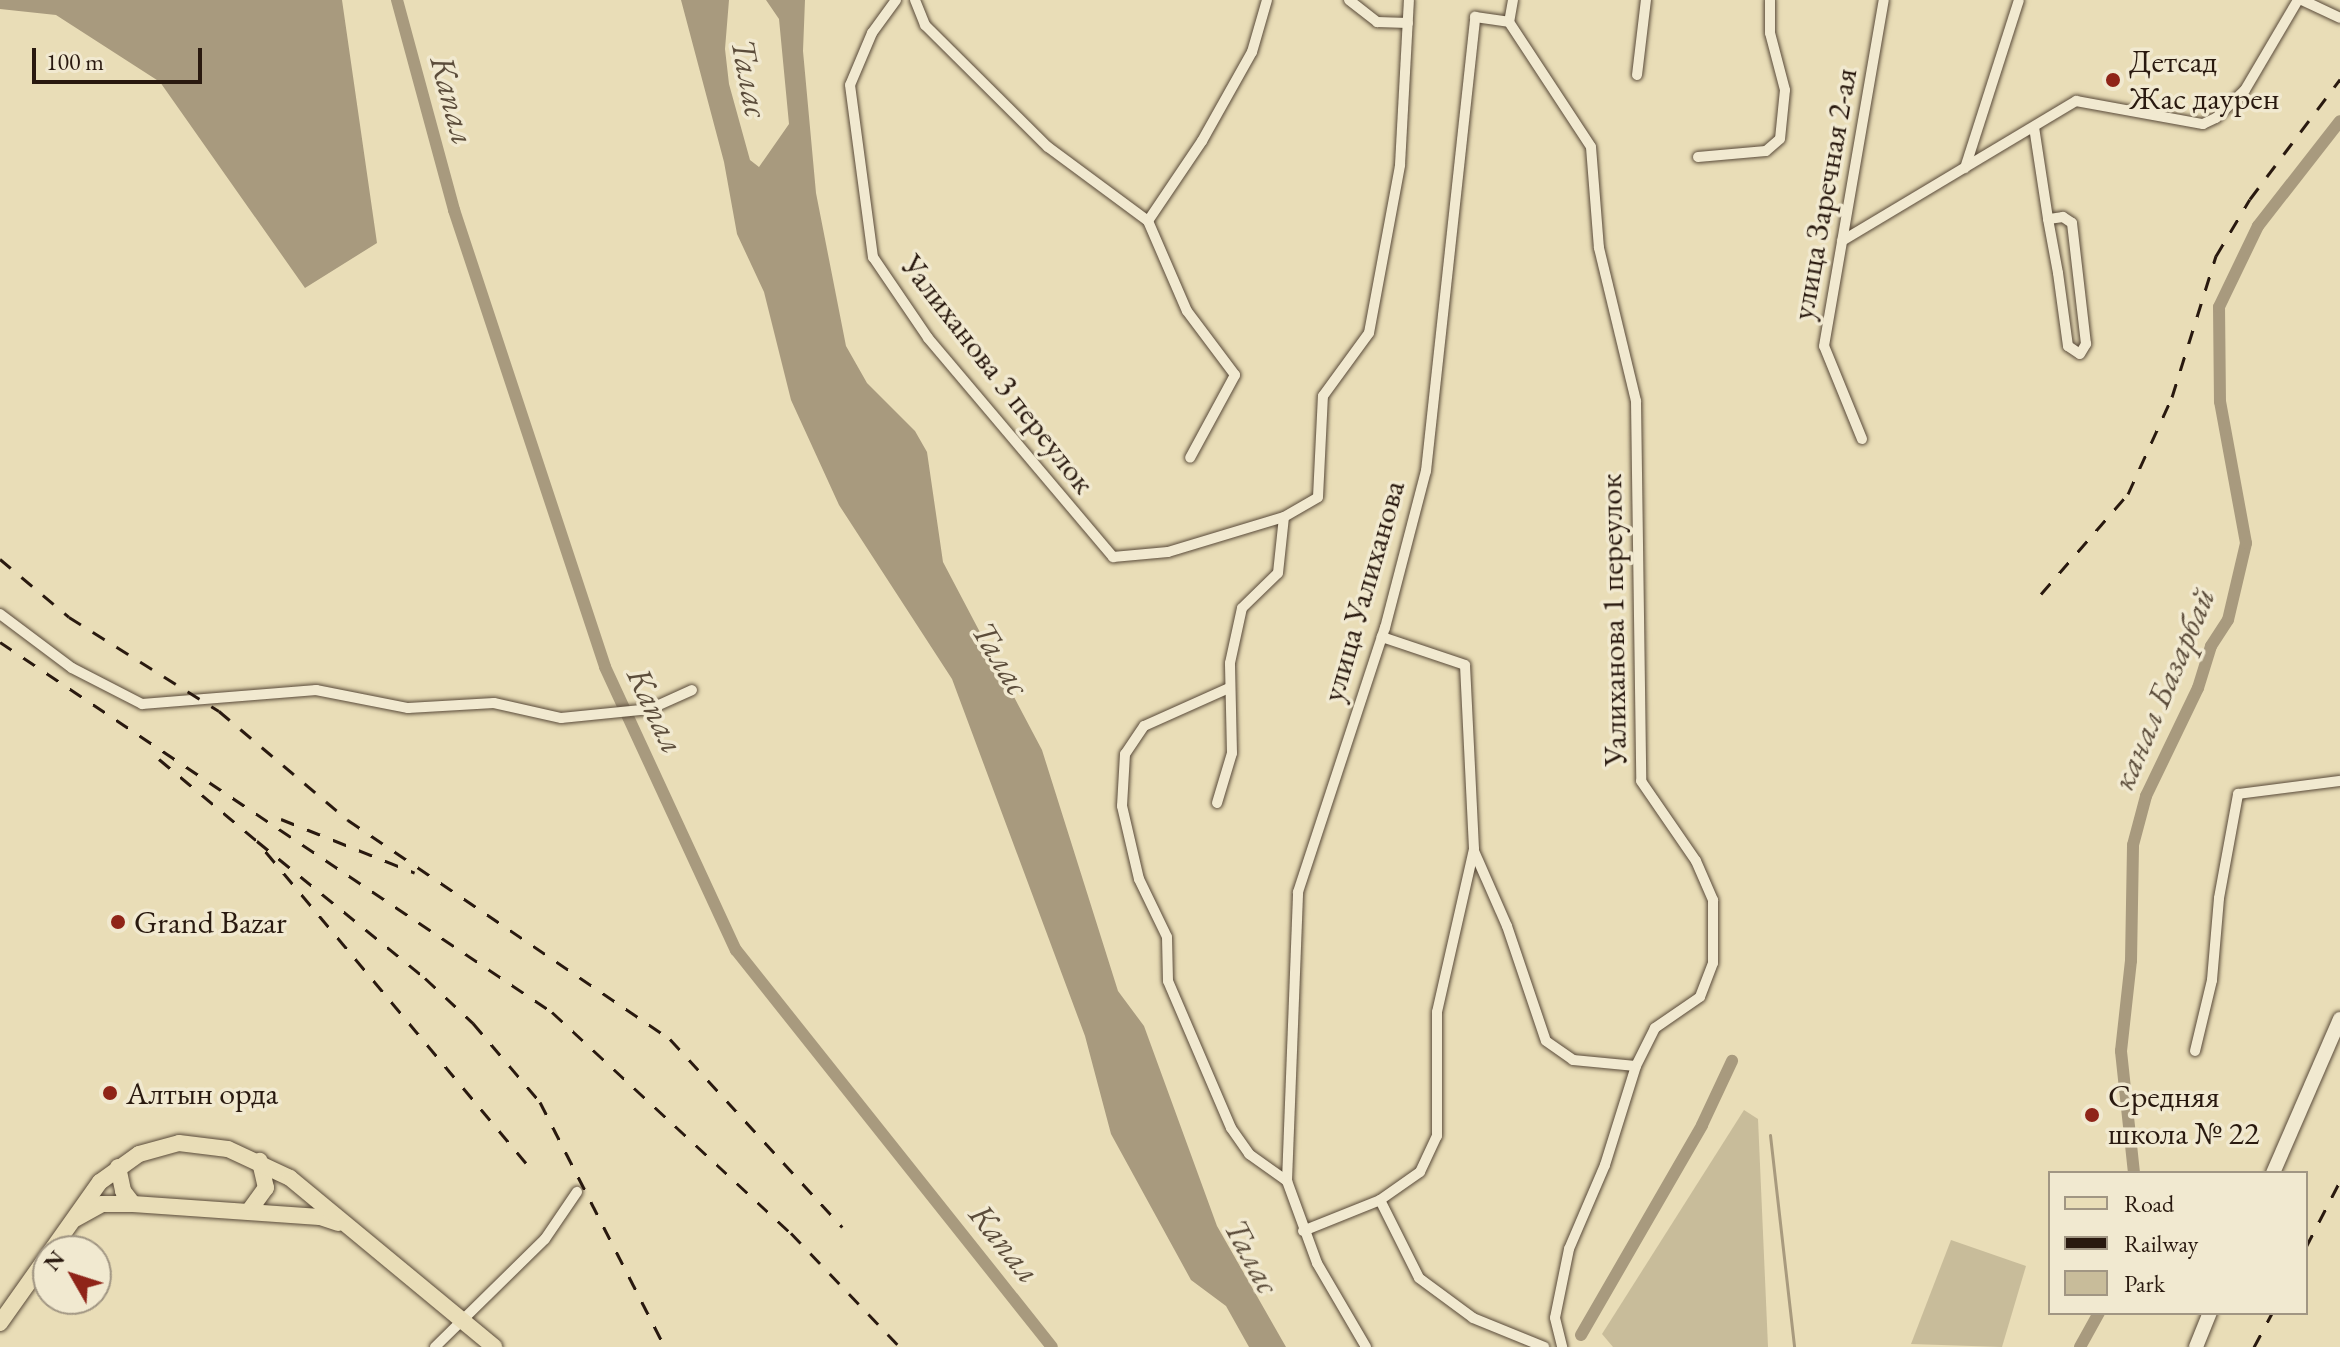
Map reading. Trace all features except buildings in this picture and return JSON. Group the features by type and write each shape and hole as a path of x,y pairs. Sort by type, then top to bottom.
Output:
{"main road":[{"path":"2274,1171 2340,1019"},
{"path":"0,1323 61,1230 118,1167 139,1154 179,1143 228,1149 260,1161 358,1234 494,1347"},
{"path":"249,1211 266,1188 260,1161"},
{"path":"118,1167 123,1191 133,1204"},
{"path":"61,1230 102,1204 133,1204 320,1217 358,1234"},
{"path":"2196,1347 2209,1315"}],"street":[{"name":"Уалиханова 3 переулок","path":"896,0 872,33 850,85 873,257 928,338 1113,557 1168,552 1284,517"},
{"path":"915,0 925,25 1048,147 1148,221 1187,311 1235,375 1190,458"},
{"path":"1148,221 1202,141 1252,52 1267,0"},
{"path":"1349,0 1377,22 1408,23"},
{"path":"1217,803 1232,753 1229,688 1242,608 1278,573 1284,517 1318,497 1323,396 1369,333 1400,165 1409,0"},
{"path":"1509,22 1513,0"},
{"path":"1637,75 1646,0"},
{"path":"1698,157 1766,151 1780,139 1785,90 1770,33 1770,0"},
{"name":"улица Заречная 2-ая","path":"1862,439 1824,346 1884,0"},
{"path":"1965,168 2019,0"},
{"path":"1842,241 2066,106 2088,100 2203,124 2216,118 2245,90 2300,0 2340,18"},
{"name":"улица Уалиханова","path":"1366,1347 1303,1231 1287,1181 1298,892 1382,637 1426,471 1475,17 1509,22"},
{"name":"Уалиханова 1 переулок","path":"1509,22 1591,147 1599,248 1636,401 1641,781 1696,861 1713,900 1713,963 1700,997 1655,1028 1636,1066 1557,1293 1555,1318 1560,1347"},
{"path":"2034,127 2048,219 2058,273 2068,346 2075,354 2086,344 2072,223 2063,217 2048,219"},
{"path":"2058,273 2078,271"},
{"path":"0,614 72,668 142,704 316,690 408,708 494,703 561,718 620,715 650,709 692,690"},
{"path":"1303,1231 1380,1200 1420,1172 1437,1136 1437,1012 1474,849 1465,665 1382,637"},
{"path":"1229,688 1144,726 1130,744 1120,772 1122,806 1139,879 1167,937 1168,981 1231,1128 1249,1154 1287,1181"},
{"path":"2195,1051 2212,980 2219,898 2238,794 2340,781"},
{"path":"1474,849 1507,926 1546,1041 1573,1060 1636,1066"},
{"path":"435,1347 465,1322 545,1239 577,1192"},
{"path":"1380,1200 1419,1278 1473,1318 1544,1347"}],"green space":[{"path":"1744,1110 1758,1119 1768,1347 1613,1347 1602,1334"},
{"path":"1951,1240 2026,1266 2002,1347 1911,1344"}],"shaded area":[{"path":"0,0 342,0 377,243 305,288 160,82 56,15 0,9"},
{"path":"681,0 729,0 725,49 729,84 750,160 759,167 789,124 779,19 766,0 805,0 803,51 816,193 846,346 867,383 915,431 927,452 943,562 1042,750 1118,991 1144,1026 1217,1226 1286,1347 1249,1347 1226,1306 1191,1280 1111,1134 1085,1036 952,679 839,505 791,400 764,292 737,234 724,162"}],"waterway":[{"name":"Капал","path":"397,0 454,210 605,667 736,950 1052,1347"},
{"name":"канал Базарбай","path":"2134,1171 2121,1051 2131,961 2133,845 2146,796 2198,688 2211,646 2228,620 2246,543 2220,402 2219,307 2258,226 2340,121"},
{"path":"1581,1335 1702,1125 1732,1061"},
{"path":"1770,1135 1794,1347"},
{"name":"канал Базарбай","path":"2080,1347 2098,1315"}],"railway":[{"path":"2041,594 2128,494 2172,397 2216,256 2250,199 2340,79"},
{"path":"0,559 69,617 219,711 348,820 670,1039 842,1227"},
{"path":"0,642 552,1012 791,1233 900,1347"},
{"path":"159,759 257,841"},
{"path":"281,819 415,873"},
{"path":"526,1163 257,841 425,978 473,1023 540,1102 665,1347"},
{"path":"2308,1243 2340,1181"},
{"path":"2254,1347 2271,1315"}],"place":[{"name":"Детсад Жас даурен","path":"2113,80"},
{"name":"Grand Bazar","path":"118,922"},
{"name":"Алтын орда","path":"110,1093"},
{"name":"Средняя школа № 22","path":"2092,1115"}],"water label":[{"name":"Талас","path":"750,78"},
{"name":"Талас","path":"1001,658"},
{"name":"Талас","path":"1252,1256"}]}
